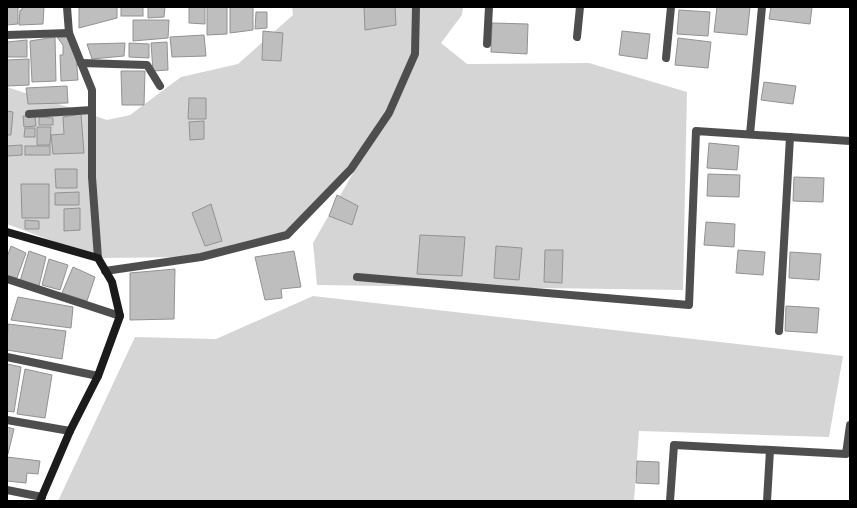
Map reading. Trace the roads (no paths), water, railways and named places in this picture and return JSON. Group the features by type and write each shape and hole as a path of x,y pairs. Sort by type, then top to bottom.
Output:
{"street":[{"path":"7,490 41,499 70,431 98,376 120,316 112,282 98,258 92,177 92,90 70,33 67,7"},
{"path":"105,271 202,257 287,235 351,169 389,113 415,54 416,7"},
{"path":"487,44 489,7"},
{"path":"577,37 580,7"},
{"path":"666,58 671,7"},
{"path":"750,134 762,7"},
{"path":"7,35 70,33"},
{"path":"81,64 147,65 160,86"},
{"path":"29,114 92,110"},
{"path":"357,277 689,306 696,131 850,141"},
{"path":"778,331 790,137"},
{"path":"7,232 98,258"},
{"path":"7,279 120,316"},
{"path":"7,357 98,376"},
{"path":"7,420 70,431"},
{"path":"670,501 674,445 846,454 850,425"},
{"path":"767,501 770,450"}]}
